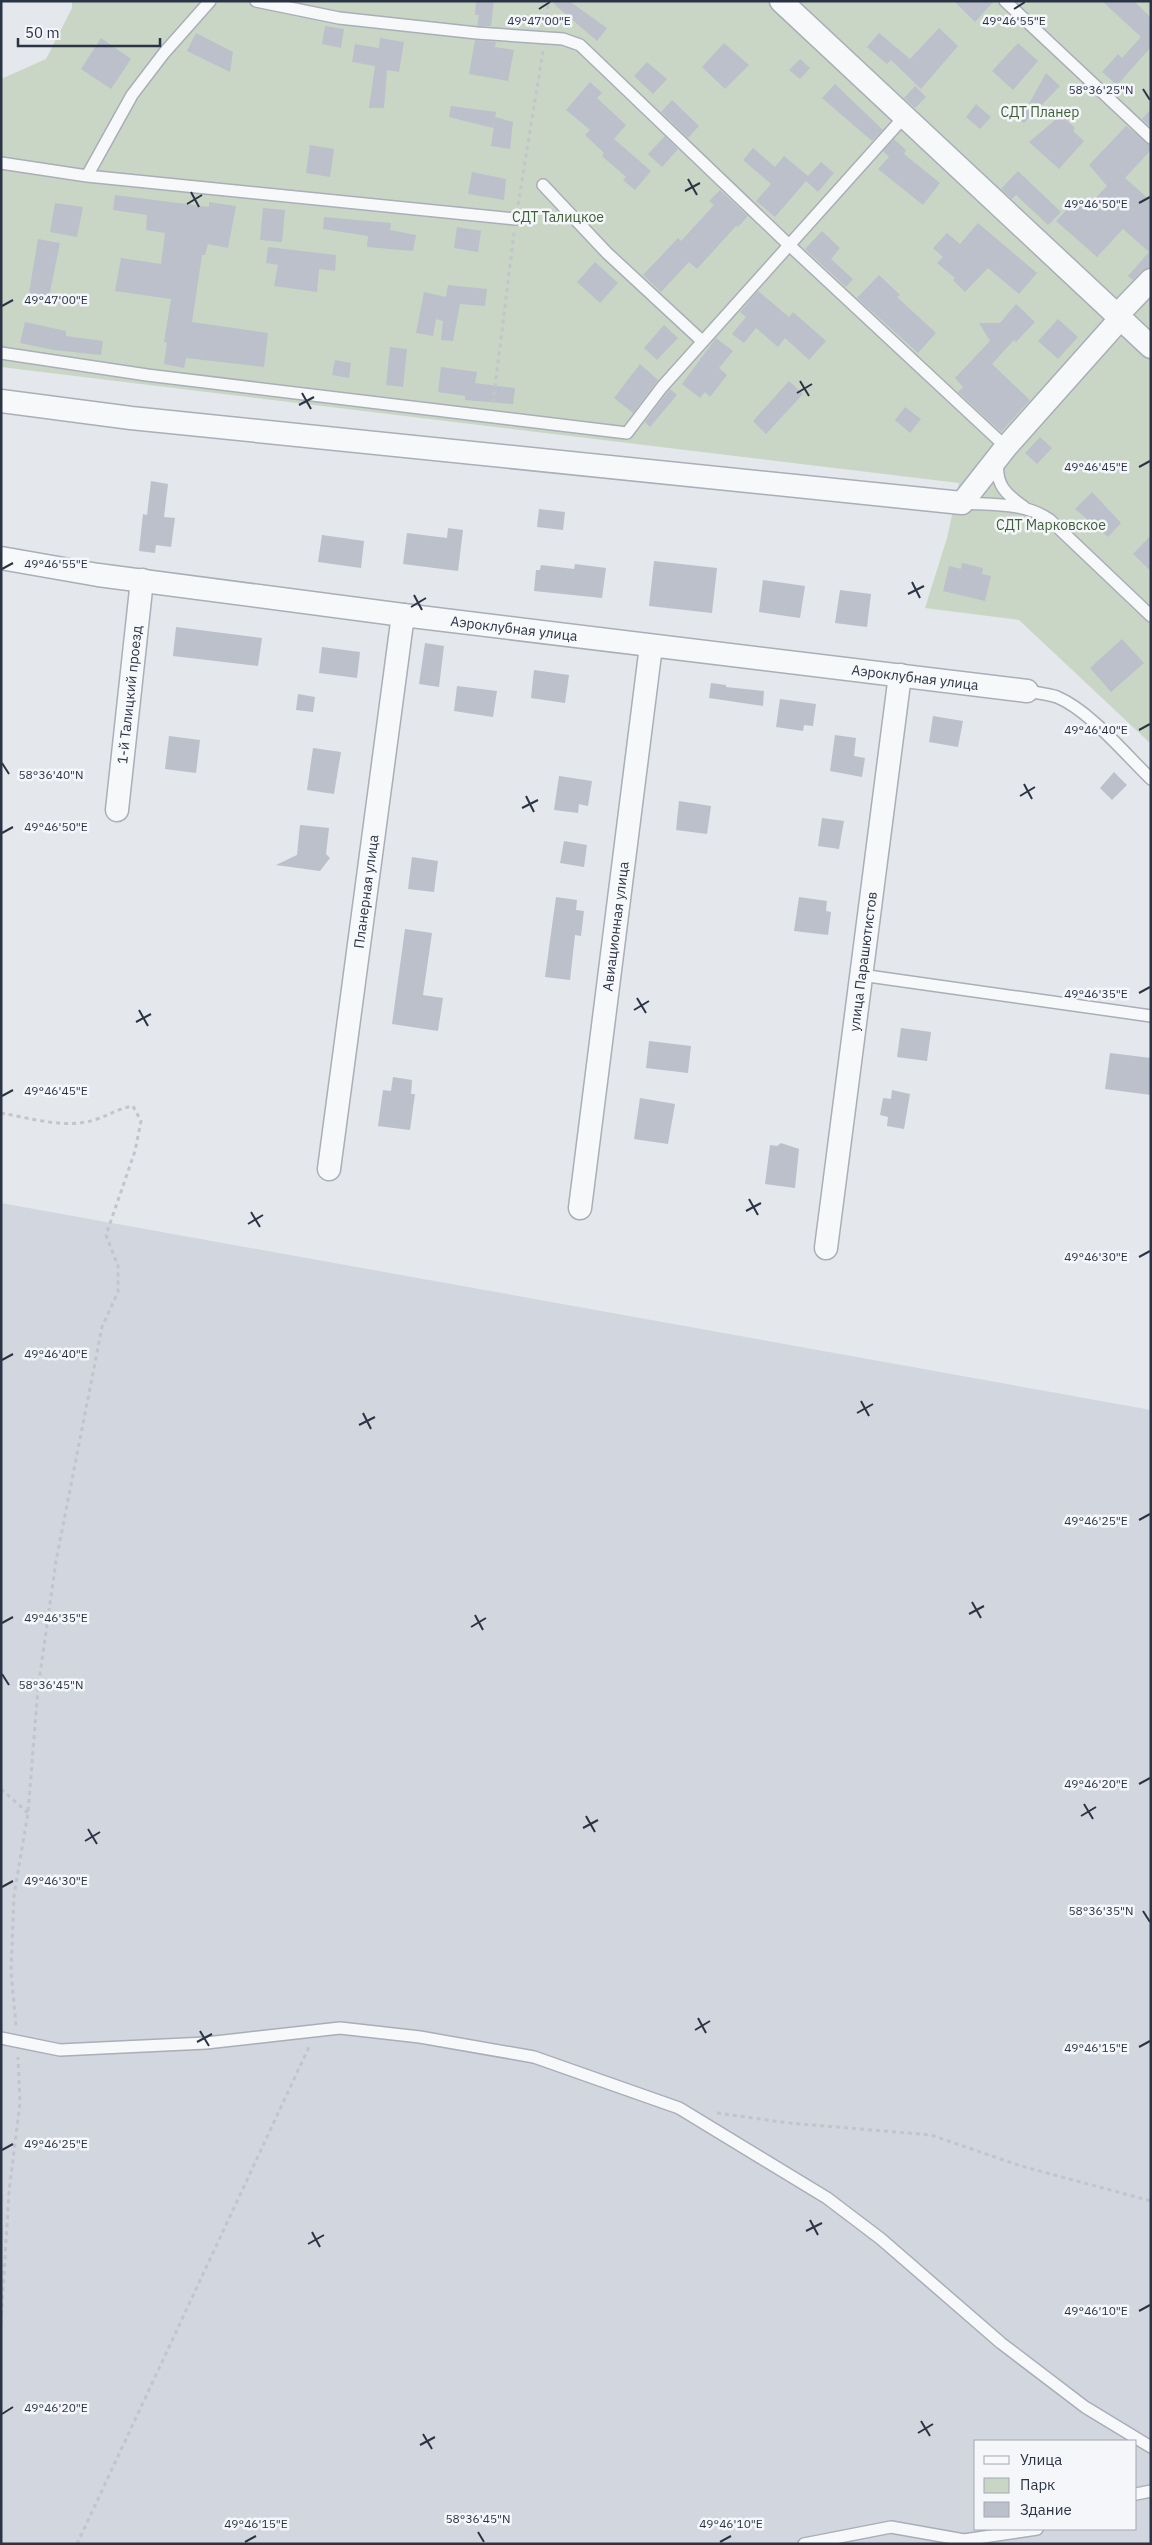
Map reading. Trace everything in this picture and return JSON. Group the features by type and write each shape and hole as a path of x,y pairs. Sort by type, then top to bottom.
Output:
{"street":[{"path":"781,1 1151,347"},
{"path":"1,401 141,419 962,503 1003,452 1120,319 1123,309 1151,280"},
{"name":"Аэроклубная улица","path":"1,558 98,575 402,615 1027,692"},
{"name":"1-й Талицкий проезд","path":"117,810 142,580"},
{"name":"Планерная улица","path":"329,1169 402,615"},
{"name":"Авиационная улица","path":"580,1208 651,646"},
{"name":"улица Парашютистов","path":"826,1248 900,675"}],"lane":[{"path":"86,176 132,95 164,53 210,1"},
{"path":"256,1 339,18 570,40 580,45 1003,452 997,473 1000,486 1008,496 1026,508"},
{"path":"1005,1 1151,138"},
{"path":"1,353 147,375 627,434 662,386 904,117"},
{"path":"1,163 86,176 515,219"},
{"path":"543,185 607,254 702,341"},
{"path":"962,503 1026,508 1039,512 1050,520 1151,616"},
{"path":"1027,692 1056,697 1070,704 1087,717 1151,779"},
{"path":"861,975 1151,1016"},
{"path":"1,2038 60,2050 206,2043 340,2028 534,2057 679,2108 827,2198 881,2239 1008,2349 1084,2407 1151,2447"},
{"path":"1137,2494 1151,2491"},
{"path":"804,2544 891,2527 964,2540 1029,2530"}],"path":[{"path":"1,1113 64,1124 96,1120 115,1110 133,1106 141,1121 135,1151 106,1235 118,1266 118,1292 102,1326 56,1561 38,1688 28,1813 14,1895 11,1971 20,2103 8,2192 1,2322"},
{"path":"1,1789 28,1813"},
{"path":"77,2544 317,2030"},
{"path":"716,2113 789,2123 931,2134 1021,2166 1151,2201"}],"shaded area":[{"path":"1,1203 1151,1410 1151,2544 1,2544"}],"green space":[{"name":"СДТ Талицкое","path":"72,1 1151,1 1151,744 1019,620 925,608 947,538 959,483 1,367 1,79 46,59 72,8"}],"building":[{"path":"476,1 494,1 491,26 477,26 479,15 475,15"},
{"path":"556,1 569,1 607,28 597,41 554,4"},
{"path":"954,1 994,1 975,22"},
{"path":"1102,1 1134,1 1151,18 1151,47 1117,85 1102,72 1118,54 1122,58 1141,37"},
{"path":"325,26 344,29 341,48 322,44"},
{"path":"939,28 958,46 921,89 891,60 887,64 867,47 879,33 910,59"},
{"path":"196,33 233,52 230,72 187,51"},
{"path":"101,38 131,59 111,89 81,69"},
{"path":"380,38 404,42 399,72 387,70 384,108 369,108 375,66 352,62 355,44 379,48"},
{"path":"475,40 496,42 495,47 514,50 508,81 469,74"},
{"path":"724,43 749,65 725,89 702,67"},
{"path":"1018,43 1038,61 1013,90 992,71"},
{"path":"800,59 810,68 800,79 789,70"},
{"path":"647,62 667,79 653,94 634,76"},
{"path":"1046,73 1060,86 1024,123 1020,120"},
{"path":"590,82 602,93 597,98 626,125 614,139 651,171 635,190 623,180 626,177 602,156 604,153 585,135 590,130 566,110"},
{"path":"835,84 883,130 872,141 822,98"},
{"path":"915,86 926,97 915,108 904,98"},
{"path":"672,100 699,126 688,138 661,112"},
{"path":"976,104 991,117 980,129 966,117"},
{"path":"451,106 496,112 493,128 449,117"},
{"path":"1151,109 1151,127 1142,119"},
{"path":"1061,115 1075,128 1073,131 1084,141 1059,169 1029,142"},
{"path":"495,117 513,122 510,149 491,146"},
{"path":"1126,126 1151,145 1151,150 1125,178 1151,201 1151,267 1142,271 1133,280 1128,276 1149,252 1123,229 1097,257 1056,221 1077,199 1087,207 1107,186 1089,165"},
{"path":"665,136 678,149 662,167 648,154"},
{"path":"894,139 906,150 904,154 940,183 923,205 878,169 889,157 883,151"},
{"path":"310,145 334,149 330,177 306,173"},
{"path":"753,148 775,167 784,156 808,176 821,162 834,173 818,192 806,181 775,217 756,201 771,184 743,160"},
{"path":"1018,171 1061,212 1048,225 1016,195 1012,199 1001,189"},
{"path":"472,172 506,179 504,200 468,194"},
{"path":"720,190 748,216 738,227 736,226 697,269 689,262 661,292 643,275 678,238 681,241 714,205 709,201"},
{"path":"115,195 209,207 209,202 236,206 228,248 208,244 205,255 202,255 192,322 268,333 264,367 186,358 184,368 164,364 167,343 164,342 171,299 115,291 121,258 161,264 165,233 146,230 147,215 113,210"},
{"path":"55,203 83,207 77,237 50,232"},
{"path":"263,208 285,210 282,242 260,240"},
{"path":"324,217 391,223 390,230 416,235 413,251 367,247 368,236 323,229"},
{"path":"978,223 1037,273 1019,294 988,268 965,292 953,280 955,278 937,263 943,257 933,248 947,233 960,244"},
{"path":"457,227 481,231 478,252 454,248"},
{"path":"822,231 840,248 831,259 853,279 846,287 805,249"},
{"path":"38,239 60,243 49,297 29,293"},
{"path":"268,247 336,255 335,271 319,269 317,292 274,286 278,265 266,263"},
{"path":"595,262 618,283 600,303 577,282"},
{"path":"879,275 900,295 897,297 936,333 918,353 857,298"},
{"path":"448,285 487,289 485,306 460,304 453,341 441,340 443,321 436,319 433,336 416,333 424,292 446,297"},
{"path":"758,291 789,317 793,312 826,341 809,360 785,338 778,347 756,328 744,343 732,334 746,317 740,312"},
{"path":"1016,304 1035,322 1016,342 1014,340 992,364 1030,400 1001,432 958,392 963,387 955,378 990,341 979,323 1000,323"},
{"path":"1058,319 1078,337 1058,359 1038,341"},
{"path":"25,322 66,331 66,336 103,341 101,355 54,350 20,343"},
{"path":"664,325 678,338 657,360 644,348"},
{"path":"716,338 733,351 719,368 727,375 710,397 705,392 700,398 682,384"},
{"path":"390,347 407,349 403,387 386,385"},
{"path":"335,360 351,363 349,378 332,375"},
{"path":"640,364 658,380 633,413 614,398"},
{"path":"441,367 477,372 475,383 515,388 513,404 465,400 465,396 438,392"},
{"path":"789,381 803,394 766,434 753,421"},
{"path":"670,389 677,395 650,427 645,422"},
{"path":"905,407 921,419 910,433 895,420"},
{"path":"1040,437 1052,448 1037,464 1025,453"},
{"path":"151,481 168,484 164,517 175,518 171,547 156,545 155,553 139,551 143,514 147,515"},
{"path":"1092,492 1121,523 1108,537 1075,509"},
{"path":"539,509 565,512 563,530 537,527"},
{"path":"448,528 463,530 458,571 403,564 407,533 447,538"},
{"path":"322,535 364,541 361,568 318,562"},
{"path":"1151,535 1151,571 1133,554"},
{"path":"654,561 717,568 712,613 649,606"},
{"path":"962,563 983,568 982,574 991,576 985,601 943,591 949,566 961,569"},
{"path":"575,564 606,568 602,598 534,591 536,570 540,570 541,565 574,569"},
{"path":"763,580 805,586 800,618 759,612"},
{"path":"840,590 871,594 867,627 835,623"},
{"path":"176,627 262,638 258,666 173,656"},
{"path":"1122,639 1144,663 1111,692 1090,668"},
{"path":"425,643 444,646 439,687 419,684"},
{"path":"322,647 360,652 357,678 319,673"},
{"path":"534,670 569,675 565,703 531,698"},
{"path":"711,683 726,685 726,687 764,691 763,706 709,698"},
{"path":"457,686 497,691 493,717 454,711"},
{"path":"298,694 315,697 313,712 296,710"},
{"path":"780,699 816,704 813,726 804,725 803,731 776,727"},
{"path":"933,716 963,721 958,747 929,742"},
{"path":"835,735 856,738 854,756 865,758 862,777 830,771"},
{"path":"169,736 200,740 196,773 165,769"},
{"path":"313,748 341,752 334,794 307,790"},
{"path":"1114,772 1127,785 1112,800 1100,788"},
{"path":"559,776 592,781 588,806 579,804 578,813 554,810"},
{"path":"679,801 711,806 707,834 676,830"},
{"path":"822,818 844,821 839,849 818,846"},
{"path":"300,825 329,828 326,854 330,858 320,871 276,865 297,855"},
{"path":"564,841 587,845 584,867 560,863"},
{"path":"412,857 438,861 434,892 408,889"},
{"path":"556,897 577,900 576,910 584,911 581,936 575,935 570,980 545,977"},
{"path":"799,897 827,901 826,911 831,912 828,935 794,931"},
{"path":"405,929 432,933 423,995 443,998 438,1031 392,1024"},
{"path":"901,1028 931,1032 927,1061 897,1057"},
{"path":"649,1041 691,1046 688,1073 646,1068"},
{"path":"1110,1053 1151,1058 1151,1095 1105,1089"},
{"path":"393,1077 412,1080 411,1094 415,1094 410,1130 378,1126 383,1090 391,1091"},
{"path":"892,1090 910,1094 904,1129 887,1126 888,1117 880,1115 883,1098 891,1099"},
{"path":"640,1098 675,1104 668,1144 634,1139"},
{"path":"781,1143 799,1149 795,1188 765,1184 770,1145 777,1146"}],"park label":[{"name":"СДТ Планер","path":"1040,112"},
{"name":"СДТ Марковское","path":"1051,525"}]}
